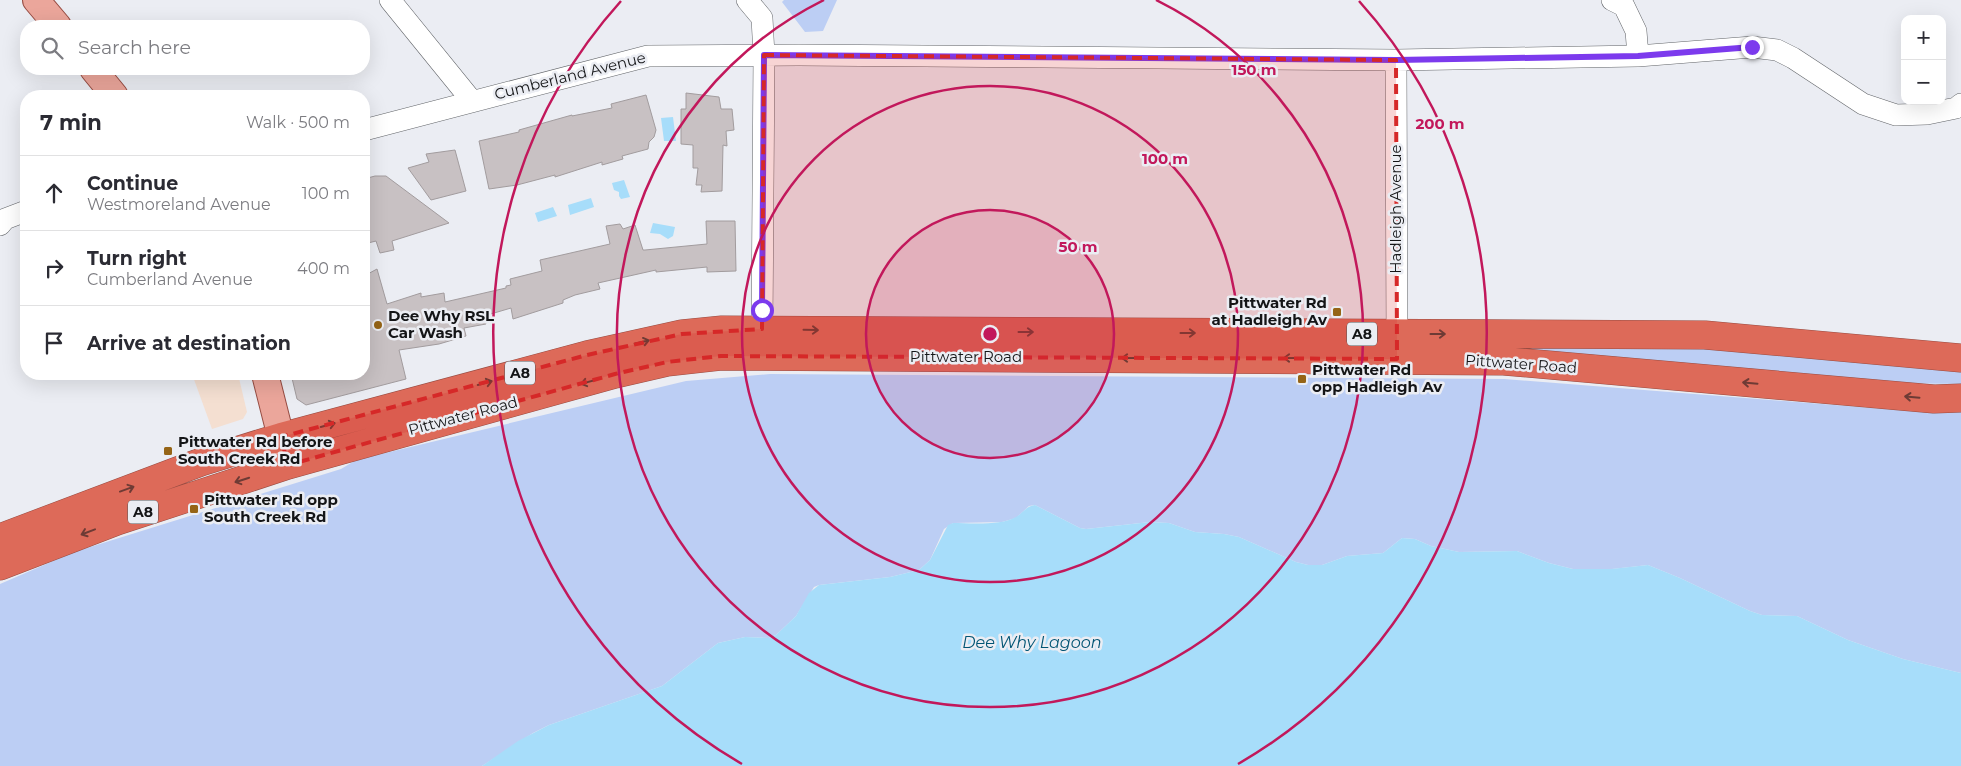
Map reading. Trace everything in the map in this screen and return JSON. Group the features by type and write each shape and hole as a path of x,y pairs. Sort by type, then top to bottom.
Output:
{"highway":[{"name":"Pittwater Road","path":"0,538 201,462 281,437 578,357 682,334 722,330 762,329 1397,346 1504,361 1934,399 1961,398"},
{"name":"Pittwater Road","path":"0,566 117,521 288,465 615,374 667,362 721,356 1397,346 1705,335 1961,358"}],"main road":[{"path":"36,0 53,20"},
{"path":"98,75 111,90"},
{"path":"266,380 288,465"}],"street":[{"path":"390,0 472,101"},
{"path":"747,0 762,18 764,55 762,329"},
{"path":"1612,0 1624,6 1636,31 1638,56"},
{"name":"Cumberland Avenue","path":"370,128 648,56 764,55 1396,60 1638,56 1752,47 1777,50 1793,58 1863,104 1896,115 1927,114 1956,108 1961,104"},
{"name":"Hadleigh Avenue","path":"1396,60 1397,346"},
{"path":"0,225 5,220 20,214"}],"highlighted area":[{"path":"764,55 1396,60 1397,359 721,356 667,362 615,374 288,465 281,437 587,355 682,334 762,329"}],"shaded area":[{"path":"784,0 837,0 823,31 805,32 782,2"},
{"path":"1467,345 1673,346 1961,369 1961,384 1883,383"},
{"path":"770,374 1504,379 1935,413 1961,412 1961,673 1903,659 1848,640 1797,616 1762,615 1750,611 1648,565 1612,569 1573,569 1549,563 1517,551 1459,552 1431,546 1415,539 1402,538 1383,553 1347,556 1322,565 1308,565 1296,562 1239,537 1195,532 1169,523 1150,522 1086,529 1080,528 1035,505 1029,506 1016,518 1002,522 953,523 944,529 930,560 919,570 890,577 814,587 796,616 776,635 769,638 745,637 718,643 662,686 549,725 533,733 482,766 0,766 0,584 74,552 341,469 356,460 686,381"},
{"path":"194,380 239,380 247,412 243,419 212,429"}],"water":[{"path":"673,117 676,141 664,141 661,118"},
{"path":"624,180 630,197 621,199 619,192 614,190 612,183"},
{"path":"591,198 594,207 570,215 568,205"},
{"path":"553,207 557,216 538,222 535,213"},
{"path":"653,223 675,227 673,236 668,239 660,234 650,233"},
{"name":"Dee Why Lagoon","path":"1035,505 1080,528 1086,529 1150,522 1169,523 1195,532 1239,537 1296,562 1308,565 1322,565 1347,556 1383,553 1402,538 1415,539 1431,546 1459,552 1517,551 1549,563 1573,569 1611,569 1648,565 1750,611 1762,615 1797,616 1848,640 1903,659 1961,673 1961,766 482,766 518,741 549,725 662,686 718,643 745,637 769,638 776,635 796,616 809,593 819,585 890,577 919,570 930,560 948,525 953,523 1002,522 1016,517 1027,508"}],"building":[{"path":"686,93 719,97 721,109 732,109 734,130 726,131 727,146 723,145 722,191 701,192 702,185 696,185 698,168 693,168 693,145 681,144 681,109 686,109"},
{"path":"646,95 656,130 654,137 649,142 648,149 622,156 623,159 602,165 602,162 555,177 555,175 517,185 489,189 479,141 519,132 519,130 572,115 612,108 611,104"},
{"path":"455,150 466,191 431,200 408,168 429,162 426,154"},
{"path":"386,176 449,223 392,241 394,250 380,253 376,241 370,242 370,177"},
{"path":"706,221 735,221 736,271 707,272 707,267 656,272 656,270 598,283 600,289 575,295 563,300 563,303 513,319 511,308 484,316 486,324 464,328 466,336 439,344 399,350 406,379 306,405 297,399 292,380 370,380 370,273 377,269 387,304 421,293 421,297 444,293 445,302 506,288 506,286 511,285 510,279 542,271 540,260 610,244 606,226 620,224 623,229 635,225 643,250 707,244"}],"place":[{"name":"Pittwater Rd at Hadleigh Av","path":"1337,312"},
{"name":"Dee Why RSL Car Wash","path":"378,325"},
{"name":"Pittwater Rd opp Hadleigh Av","path":"1302,379"},
{"name":"Pittwater Rd before South Creek Rd","path":"168,451"},
{"name":"Pittwater Rd opp South Creek Rd","path":"194,509"}],"route":[{"path":"762,310 764,55 1396,60 1638,56 1752,47"}]}
